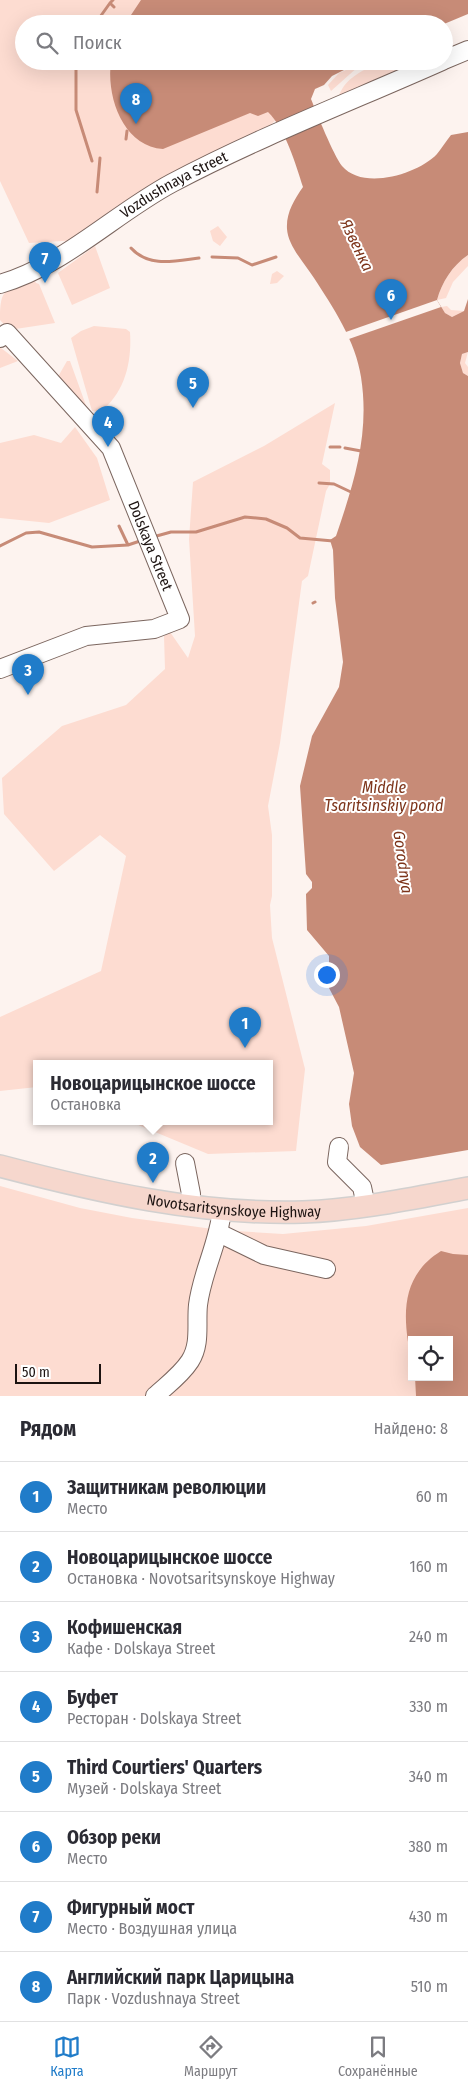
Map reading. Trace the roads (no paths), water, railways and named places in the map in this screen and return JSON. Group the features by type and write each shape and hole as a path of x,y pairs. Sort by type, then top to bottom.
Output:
{"main road":[{"name":"Novotsaritsynskoye Highway","path":"0,1166 91,1190 190,1206 221,1224 303,1212 366,1206 468,1188"}],"street":[{"path":"453,57 468,50"},
{"path":"3,282 80,245 170,184 272,135 422,70"},
{"path":"0,299 11,286 3,282"},
{"name":"Dolskaya Street","path":"0,669 86,636 161,628 180,619 111,448 8,333 1,334"},
{"path":"339,1147 336,1162 362,1187 366,1206"},
{"path":"185,1163 191,1194 190,1206"},
{"path":"155,1396 191,1360 197,1342 198,1307 202,1284 221,1224 264,1255 326,1269"}],"water":[{"path":"141,0 468,0 468,14 453,20 453,15 131,15"},
{"name":"Middle Tsaritsinskiy pond","path":"110,70 344,70 332,76 324,85 315,89 311,99 342,166 351,173 363,177 390,177 417,168 437,154 451,135 468,132 468,255 448,275 437,300 445,313 452,317 464,311 468,299 468,352 462,354 460,363 463,373 468,376 468,1150 381,1165 360,1147 352,1126 349,1104 354,1073 339,1007 329,988 329,956 307,930 306,894 312,888 312,882 306,874 300,786 312,736 339,687 343,662 335,598 333,550 330,540 336,536 359,458 362,438 363,398 358,364 343,325 290,242 287,229 289,212 303,187 297,168 280,127 268,112 258,116 250,113 163,149 149,146 137,139 120,117 111,90"},
{"path":"441,1251 468,1255 468,1396 416,1396 415,1381 453,1381 453,1336 408,1336 408,1340 407,1301 417,1274 427,1262"}],"waterway":[{"path":"113,0 110,3 114,7"},
{"path":"101,15 110,3"},
{"path":"76,70 76,110 92,161"},
{"path":"126,139 127,131"},
{"path":"97,192 100,158"},
{"path":"131,248 138,254 154,261 163,262 199,258"},
{"path":"212,257 238,258 252,265 276,257"},
{"path":"330,447 340,447"},
{"path":"345,448 361,451"},
{"path":"319,483 334,484 353,493"},
{"path":"153,537 171,532 196,532 245,517 266,519 287,528 300,538 333,541"},
{"path":"119,526 128,545"},
{"path":"0,546 26,533 39,532 92,547 128,545 143,540"}],"place":[{"name":"Английский парк Царицына","path":"136,124"},
{"name":"Фигурный мост","path":"45,283"},
{"name":"Обзор реки","path":"391,320"},
{"name":"Third Courtiers' Quarters","path":"193,408"},
{"name":"Буфет","path":"108,447"},
{"name":"Кофишенская","path":"28,695"},
{"name":"Защитникам революции","path":"245,1048"},
{"name":"Новоцарицынское шоссе","path":"153,1183"}],"water label":[{"name":"Язвенка","path":"357,245"},
{"name":"Gorodnya","path":"403,862"}]}
